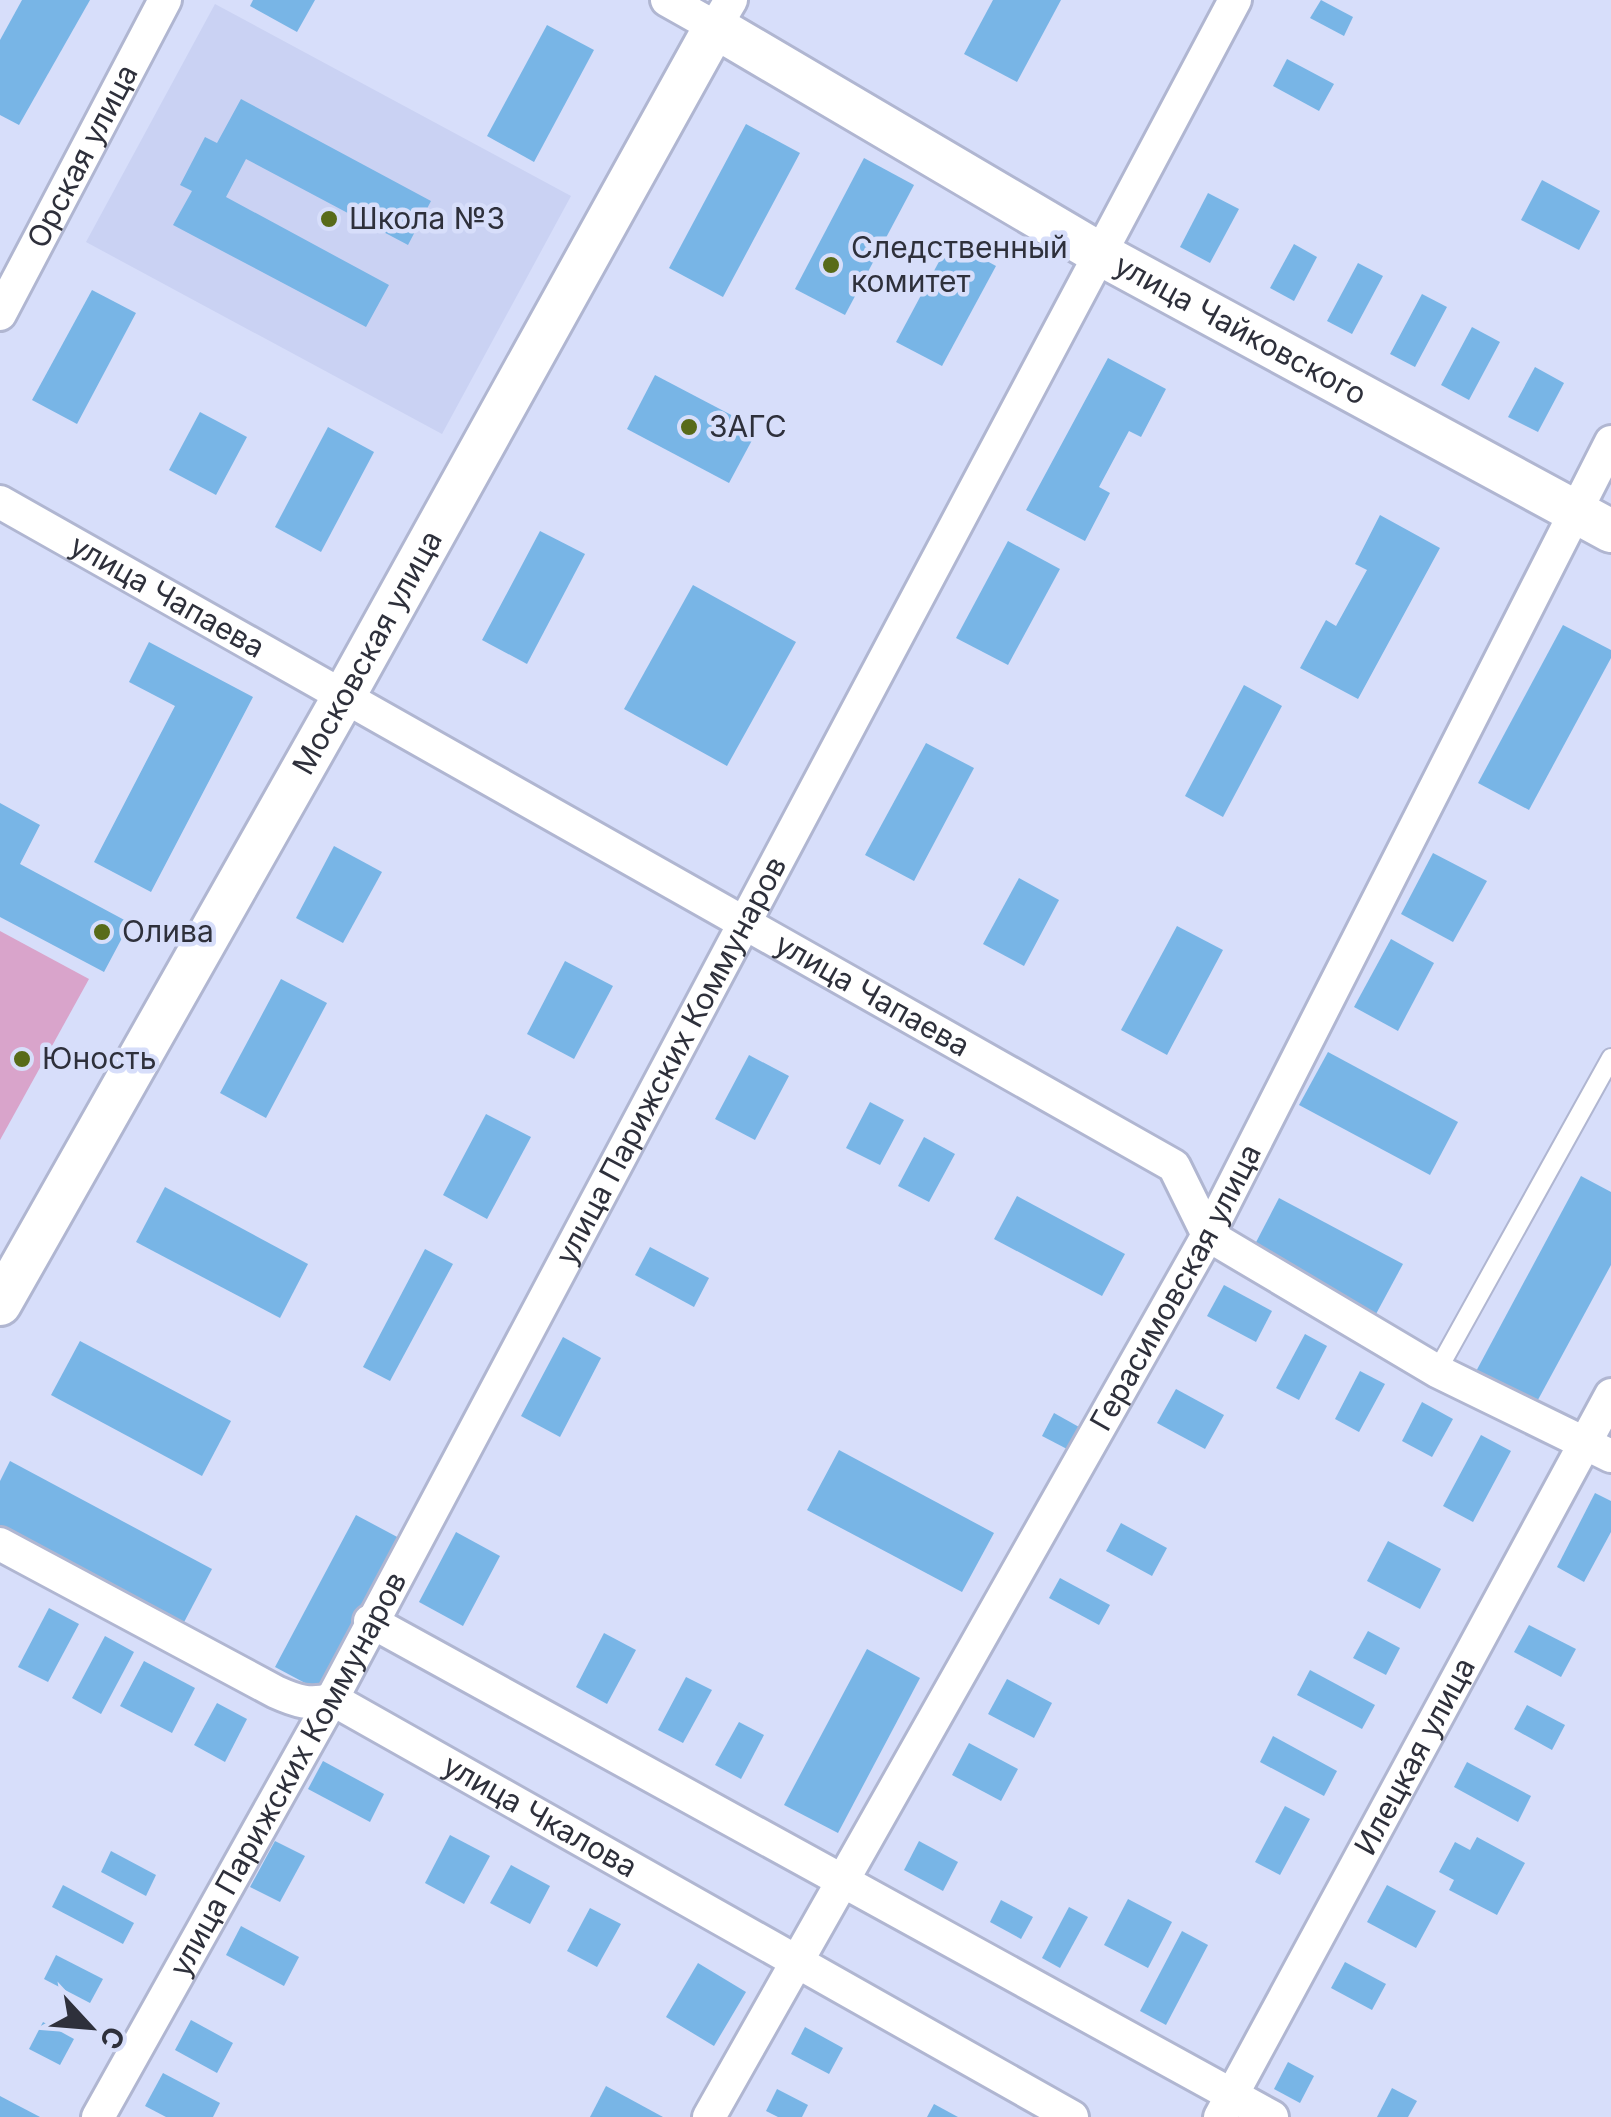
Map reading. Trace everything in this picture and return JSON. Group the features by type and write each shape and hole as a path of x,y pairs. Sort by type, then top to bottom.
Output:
{"street":[{"name":"Орская улица","path":"0,314 165,0"},
{"name":"улица Чайковского","path":"667,0 723,14 1102,254 1611,531"},
{"name":"улица Парижских Коммунаров","path":"98,2117 332,1699 1235,0"},
{"name":"Московская улица","path":"0,1304 723,14"},
{"name":"Герасимовская улица","path":"709,2117 1208,1235 1611,442"},
{"name":"улица Чапаева","path":"0,502 1174,1166 1208,1235"},
{"path":"1208,1235 1437,1371 1597,1450"},
{"name":"Илецкая улица","path":"1226,2106 1597,1450 1611,1395"},
{"name":"улица Чкалова","path":"0,1544 276,1692 301,1703 332,1699 1072,2117"},
{"path":"370,1622 845,1880 1226,2106 1272,2117"}],"lane":[{"path":"1437,1371 1611,1058"}],"shaded area":[{"name":"Школа №3","path":"215,4 571,196 442,434 86,242"},
{"name":"Юность","path":"0,931 89,979 0,1140"}],"building":[{"path":"22,0 90,0 19,125 0,115 0,40"},
{"path":"253,0 315,0 297,32 250,6"},
{"path":"993,0 1061,0 1017,82 964,54"},
{"path":"1321,0 1353,17 1344,36 1310,18"},
{"path":"547,25 594,50 534,162 487,136"},
{"path":"1287,59 1334,84 1319,111 1273,86"},
{"path":"241,99 431,201 408,245 246,159 226,197 389,285 366,327 173,225 192,191 180,185 205,137 217,143"},
{"path":"746,124 800,153 723,297 669,268"},
{"path":"864,158 914,185 845,315 795,289"},
{"path":"1542,180 1600,211 1579,250 1521,220"},
{"path":"1208,193 1239,209 1210,263 1180,247"},
{"path":"950,241 996,266 942,366 896,342"},
{"path":"1294,244 1317,257 1294,301 1270,288"},
{"path":"1358,263 1383,276 1352,334 1327,321"},
{"path":"92,290 136,313 77,424 32,400"},
{"path":"1422,294 1447,307 1415,367 1390,354"},
{"path":"1472,327 1500,342 1469,400 1441,385"},
{"path":"1108,358 1166,389 1141,437 1129,431 1099,487 1110,493 1085,541 1026,510"},
{"path":"1535,367 1564,383 1538,432 1508,417"},
{"path":"655,375 758,429 729,483 627,429"},
{"path":"200,412 247,437 216,495 169,470"},
{"path":"328,427 374,452 321,552 275,527"},
{"path":"1380,515 1440,548 1358,699 1300,668 1326,620 1336,626 1367,570 1355,564"},
{"path":"540,531 585,554 527,664 482,640"},
{"path":"1008,541 1060,569 1008,665 956,638"},
{"path":"693,585 796,642 727,766 624,709"},
{"path":"1563,625 1611,650 1611,658 1529,810 1478,783"},
{"path":"149,642 253,697 151,892 94,862 175,706 129,682"},
{"path":"1244,685 1282,706 1223,817 1185,796"},
{"path":"926,743 974,768 914,881 865,855"},
{"path":"0,803 40,825 20,864 130,923 104,972 0,917"},
{"path":"334,846 382,872 343,943 296,918"},
{"path":"1433,853 1487,881 1453,942 1401,914"},
{"path":"1019,878 1059,900 1024,966 983,944"},
{"path":"1177,926 1223,950 1167,1055 1121,1030"},
{"path":"1391,939 1434,963 1398,1031 1354,1007"},
{"path":"565,961 613,986 574,1059 527,1034"},
{"path":"281,979 327,1003 266,1118 220,1093"},
{"path":"1328,1052 1458,1122 1430,1175 1299,1105"},
{"path":"749,1055 789,1076 755,1140 715,1119"},
{"path":"870,1102 904,1120 880,1165 846,1148"},
{"path":"486,1114 531,1137 487,1219 443,1195"},
{"path":"924,1137 955,1154 929,1202 898,1186"},
{"path":"1581,1176 1611,1192 1611,1265 1533,1409 1473,1377"},
{"path":"165,1187 308,1264 280,1318 136,1242"},
{"path":"1017,1196 1125,1254 1102,1296 994,1239"},
{"path":"1279,1198 1403,1264 1376,1314 1253,1248"},
{"path":"650,1247 709,1278 694,1307 635,1275"},
{"path":"425,1249 453,1264 390,1381 363,1367"},
{"path":"1224,1285 1272,1311 1256,1342 1207,1316"},
{"path":"1305,1334 1327,1346 1299,1400 1276,1388"},
{"path":"563,1337 601,1358 560,1437 521,1416"},
{"path":"80,1341 231,1421 202,1476 51,1395"},
{"path":"1360,1371 1385,1384 1359,1432 1335,1419"},
{"path":"1176,1389 1224,1415 1205,1449 1157,1423"},
{"path":"1422,1402 1453,1419 1432,1457 1402,1441"},
{"path":"1054,1413 1079,1427 1067,1449 1042,1436"},
{"path":"1481,1435 1511,1451 1473,1522 1443,1506"},
{"path":"839,1450 994,1533 962,1592 807,1510"},
{"path":"10,1461 212,1569 182,1626 0,1529 0,1481"},
{"path":"1595,1493 1611,1501 1611,1532 1584,1582 1557,1567"},
{"path":"356,1515 401,1539 320,1691 275,1667"},
{"path":"1121,1523 1167,1548 1152,1576 1106,1551"},
{"path":"456,1532 500,1556 463,1626 419,1602"},
{"path":"1388,1541 1441,1569 1420,1609 1367,1581"},
{"path":"1060,1578 1110,1605 1099,1625 1049,1598"},
{"path":"49,1608 79,1624 48,1682 18,1667"},
{"path":"1529,1625 1576,1649 1561,1677 1514,1652"},
{"path":"1368,1631 1400,1648 1386,1675 1353,1658"},
{"path":"604,1633 636,1650 607,1704 576,1687"},
{"path":"105,1636 134,1652 101,1714 72,1698"},
{"path":"867,1649 920,1678 838,1833 784,1805"},
{"path":"144,1661 195,1688 172,1733 120,1706"},
{"path":"1310,1670 1375,1705 1362,1729 1297,1695"},
{"path":"686,1677 712,1690 683,1743 658,1730"},
{"path":"1007,1679 1052,1703 1034,1738 988,1714"},
{"path":"217,1703 247,1719 225,1762 194,1745"},
{"path":"1527,1705 1565,1725 1552,1750 1514,1729"},
{"path":"739,1722 764,1735 741,1779 715,1765"},
{"path":"1273,1736 1337,1771 1324,1796 1260,1762"},
{"path":"969,1743 1018,1769 1001,1801 952,1775"},
{"path":"323,1761 384,1794 370,1822 308,1789"},
{"path":"1467,1762 1531,1796 1518,1822 1454,1787"},
{"path":"1285,1806 1310,1819 1280,1875 1255,1862"},
{"path":"450,1835 490,1856 464,1904 425,1883"},
{"path":"1477,1837 1525,1863 1497,1915 1449,1890 1454,1880 1439,1872 1455,1842 1470,1850"},
{"path":"275,1841 305,1856 280,1902 250,1887"},
{"path":"919,1841 958,1862 943,1891 904,1870"},
{"path":"111,1851 156,1875 146,1896 101,1872"},
{"path":"511,1865 550,1886 530,1924 490,1903"},
{"path":"63,1885 134,1923 123,1944 52,1907"},
{"path":"1387,1885 1436,1911 1416,1948 1367,1922"},
{"path":"1128,1899 1172,1922 1148,1968 1104,1945"},
{"path":"1001,1900 1033,1917 1021,1939 990,1922"},
{"path":"1069,1907 1088,1917 1060,1968 1042,1958"},
{"path":"590,1908 621,1924 597,1967 567,1951"},
{"path":"241,1926 299,1957 284,1986 226,1955"},
{"path":"1182,1931 1208,1945 1166,2025 1140,2011"},
{"path":"56,1955 103,1979 90,2003 44,1979"},
{"path":"1345,1962 1386,1984 1372,2010 1331,1988"},
{"path":"698,1963 746,1992 714,2046 666,2017"},
{"path":"191,2020 233,2043 217,2073 175,2050"},
{"path":"43,2022 74,2039 60,2065 29,2049"},
{"path":"805,2027 843,2048 829,2074 791,2054"},
{"path":"1288,2062 1314,2076 1300,2103 1274,2089"},
{"path":"163,2073 220,2103 213,2117 166,2117 145,2106"},
{"path":"606,2086 663,2117 590,2117"},
{"path":"1392,2088 1417,2101 1408,2117 1377,2117"},
{"path":"777,2089 808,2105 802,2117 778,2117 766,2111"},
{"path":"0,2096 40,2117 0,2117"},
{"path":"934,2104 958,2117 927,2117"}],"place":[{"name":"Школа №3","path":"329,219"},
{"name":"Следственный комитет","path":"831,265"},
{"name":"ЗАГС","path":"689,427"},
{"name":"Олива","path":"102,932"},
{"name":"Юность","path":"22,1059"}]}
